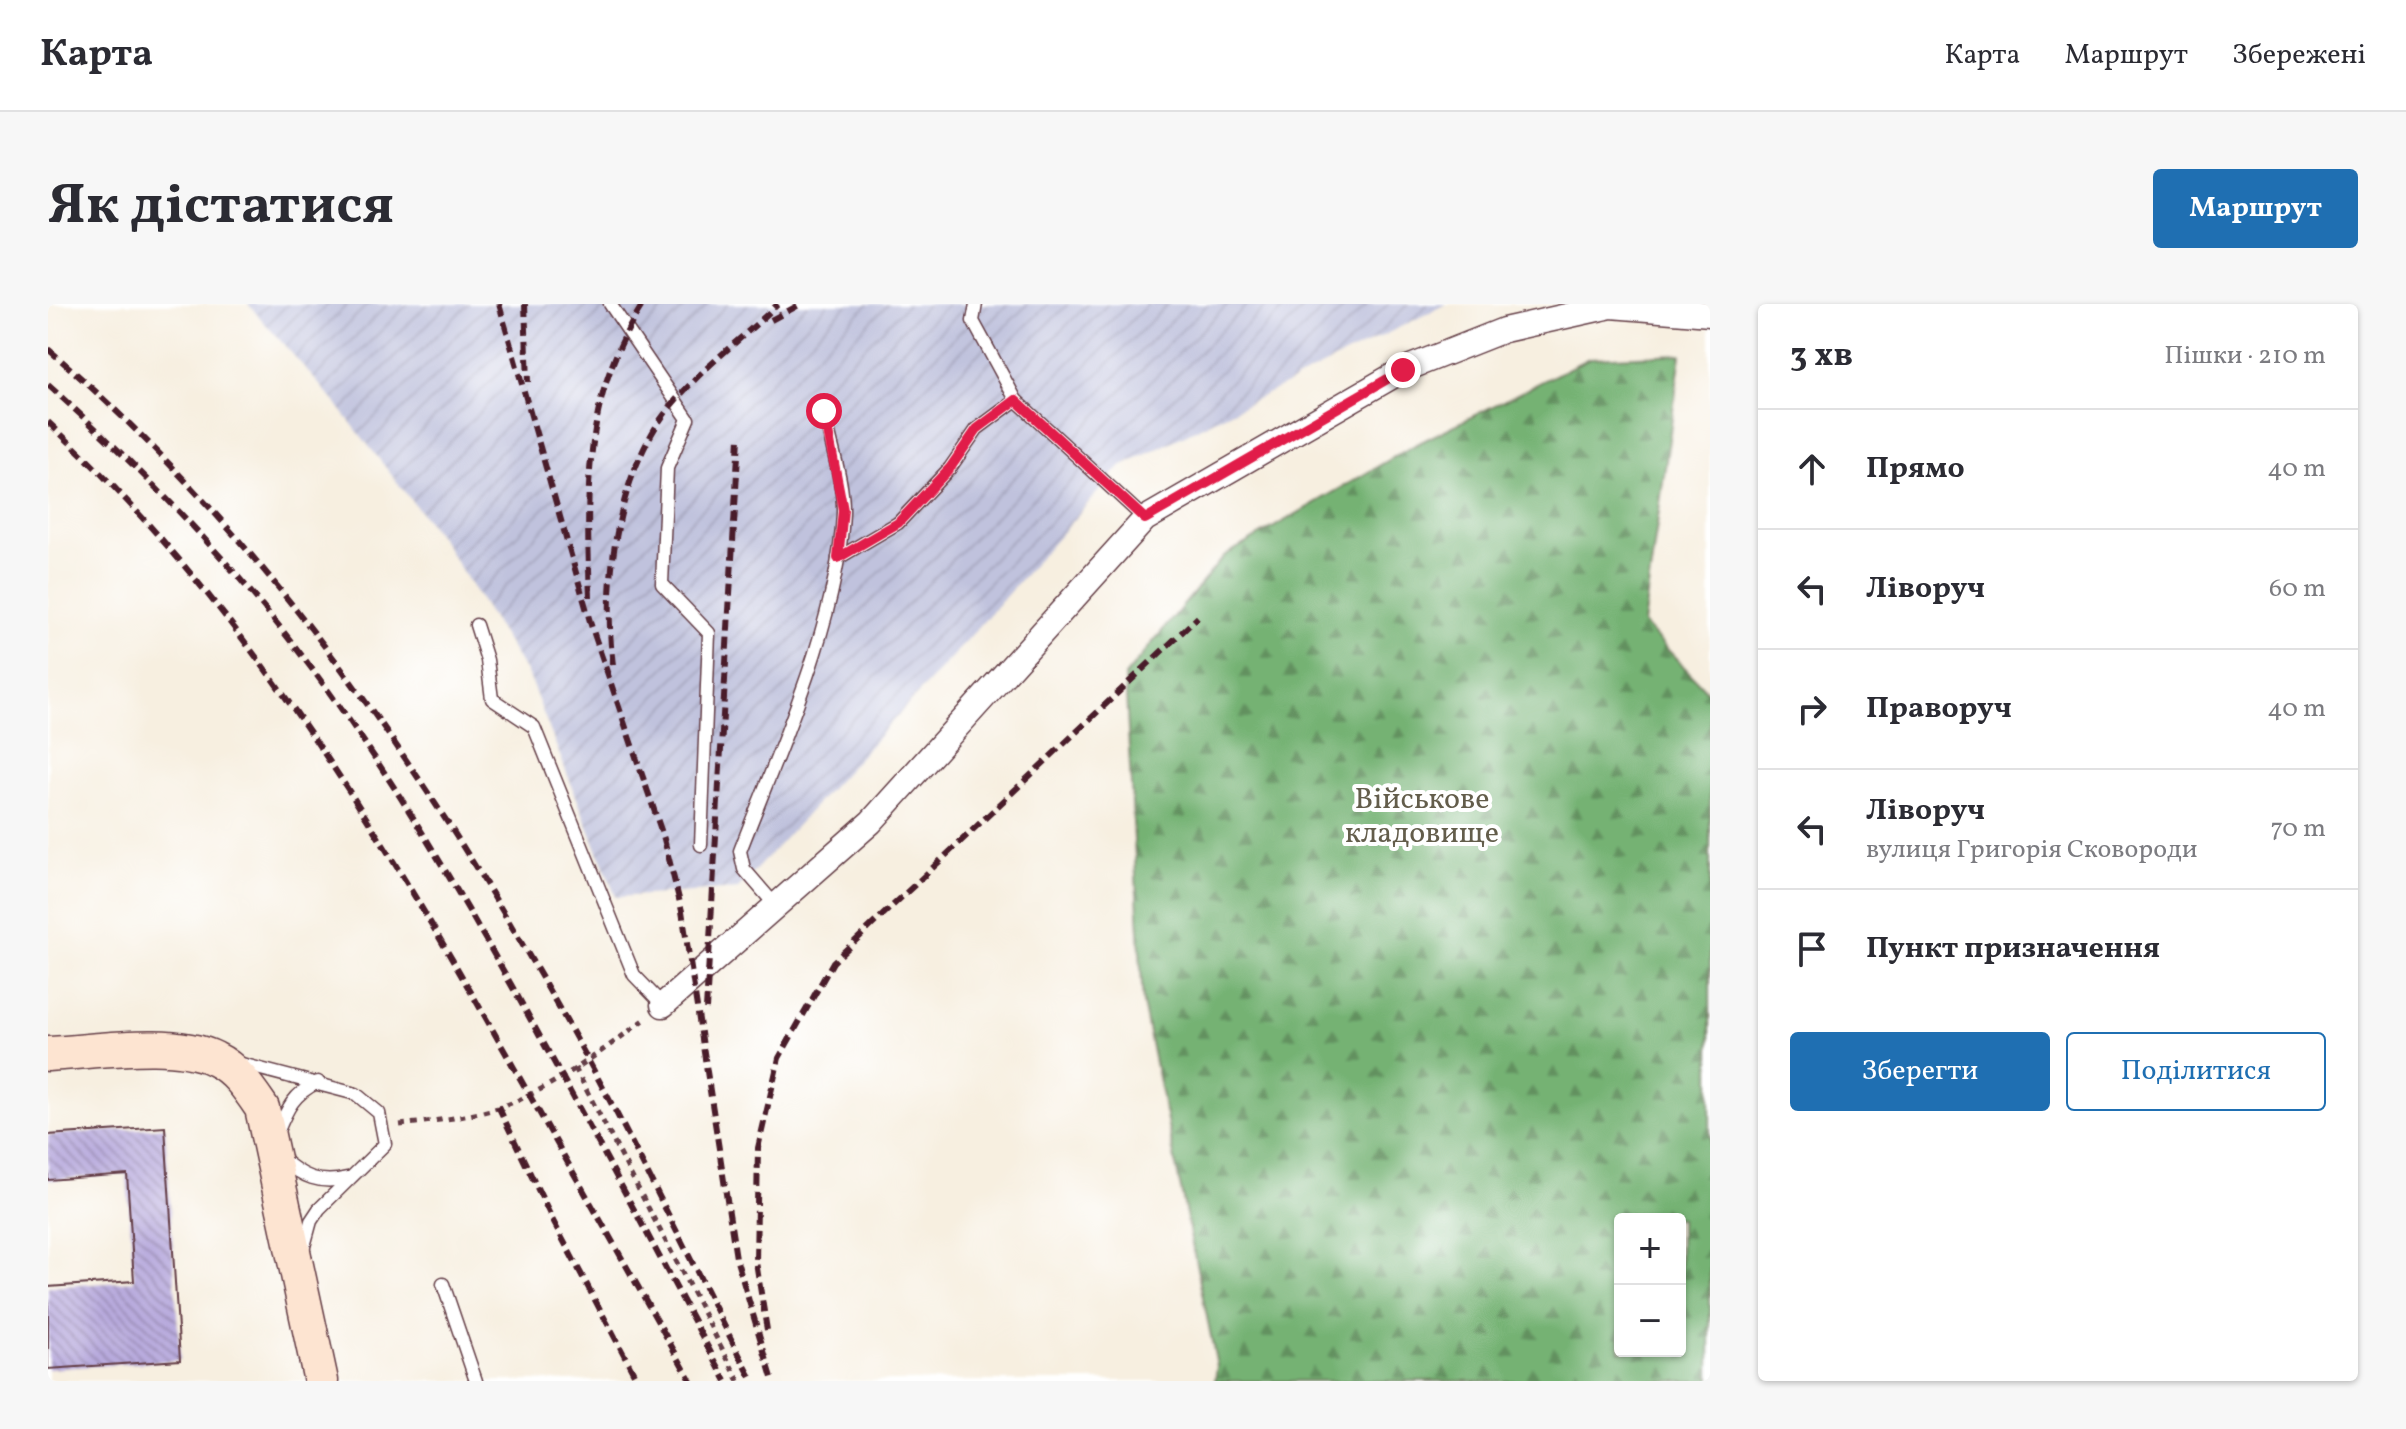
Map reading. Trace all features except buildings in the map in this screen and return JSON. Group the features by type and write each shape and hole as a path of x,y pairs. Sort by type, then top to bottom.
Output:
{"main road":[{"path":"48,1054 165,1048 214,1058 234,1072 262,1108 321,1381"}],"street":[{"path":"663,1005 871,822 1145,519 1403,370 1504,330 1611,306 1710,314"}],"lane":[{"path":"610,304 688,419 667,468 662,584 709,633 701,845"},
{"path":"976,304 973,321 1016,400 1145,519"},
{"path":"838,558 898,523 950,468 977,429 1016,400"},
{"path":"776,906 744,869 740,851 810,671 838,558 843,510 824,411"},
{"path":"476,625 487,660 492,699 534,727 634,975 663,1005"},
{"path":"214,1058 318,1082 369,1101 384,1127 385,1144 332,1192 311,1221 303,1248 301,1293"},
{"path":"318,1082 302,1090 290,1102 270,1147 309,1178 330,1182 349,1177"},
{"path":"443,1284 476,1381"}],"path":[{"path":"384,1127 458,1118 520,1099 575,1068 663,1005"},
{"path":"575,1068 739,1381"}],"shaded area":[{"path":"248,304 1446,304 1119,468 967,640 738,889 616,897 528,675 442,540 334,401"}],"green space":[{"name":"Військове кладовище","path":"1681,354 1643,624 1710,694 1710,1381 1215,1381 1217,1366 1143,1004 1125,676 1224,556 1415,445 1589,358"}],"railway":[{"path":"499,304 591,625 664,839 682,911 736,1258 773,1381"},
{"path":"525,304 528,382"},
{"path":"590,597 588,520 592,446 609,374 623,339 643,304"},
{"path":"613,665 610,603 616,538 623,506 645,446 661,419 687,388 778,304"},
{"path":"771,320 801,304"},
{"path":"48,349 131,425 208,506 281,591 350,680 414,772 475,866 588,1060 753,1381"},
{"path":"48,385 118,450 218,554 280,627 366,745 444,868 517,995 726,1381"},
{"path":"48,422 117,491 182,563 243,639 300,718 354,799 456,965 691,1381"},
{"path":"706,1009 739,438"},
{"path":"767,1330 756,1262 758,1148 779,1058 833,962 1198,617"},
{"path":"498,1106 553,1221 638,1381"}],"route":[{"path":"824,411 843,510 838,558 898,523 950,468 977,429 1016,400 1073,450 1114,494 1145,519 1403,370"}]}
